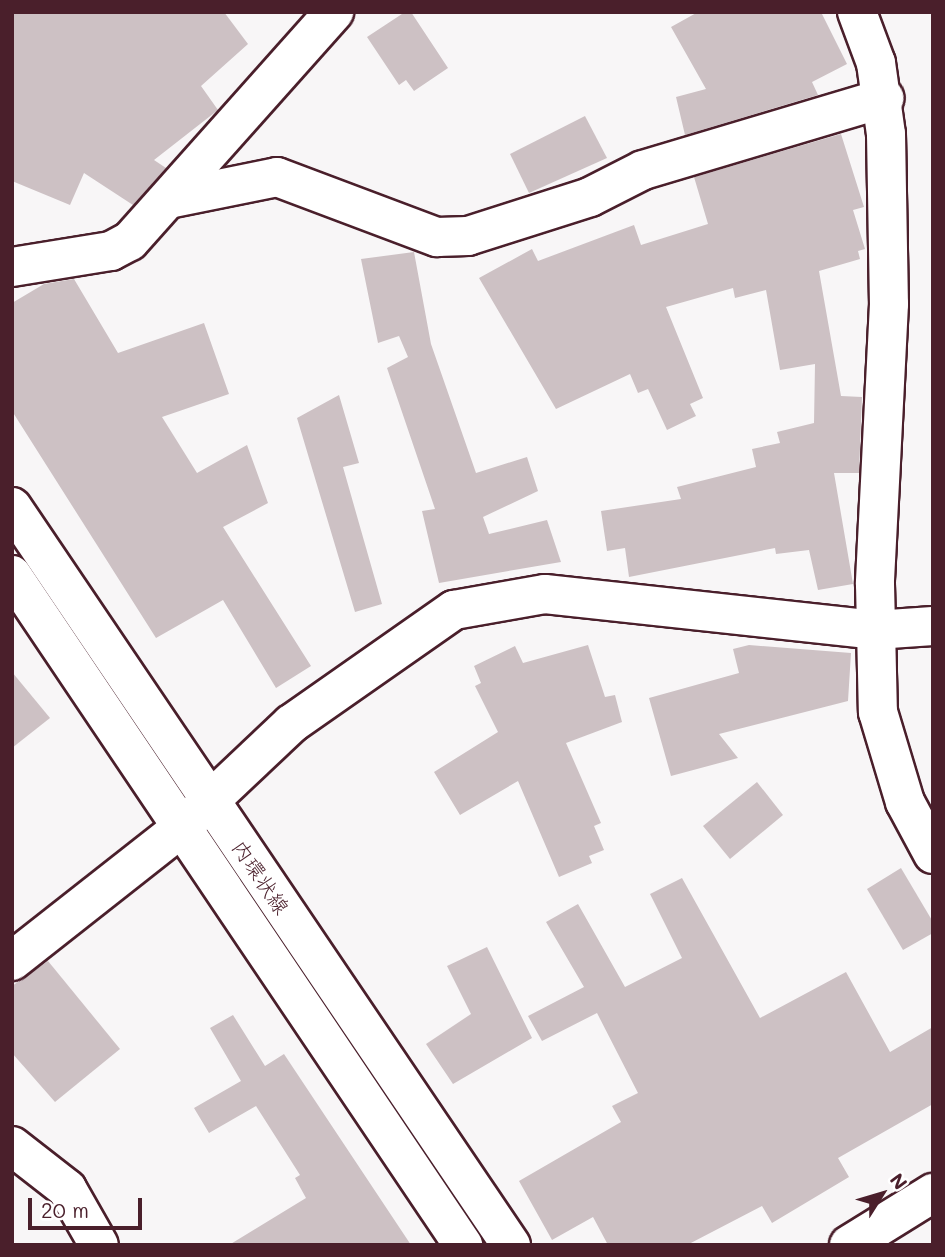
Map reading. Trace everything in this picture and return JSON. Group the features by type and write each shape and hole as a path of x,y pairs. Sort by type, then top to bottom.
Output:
{"street":[{"path":"12,267 120,248 169,199 334,12"},
{"path":"857,12 884,98 889,304 875,630 884,741 933,854"},
{"path":"169,199 277,177 437,237 468,236 590,197 643,170 884,98"},
{"name":"内環状線","path":"12,507 511,1245"},
{"name":"内環状線","path":"12,575 180,829 463,1245"},
{"path":"12,961 180,829 207,798 394,646 442,616 484,602 545,594 875,630 933,626"},
{"path":"12,1146 67,1189 99,1245"},
{"path":"849,1245 933,1193"}],"building":[{"path":"12,12 224,12 248,44 201,86 218,110 154,160 166,168 133,205 84,173 70,205 12,181"},
{"path":"405,12 411,12 448,68 414,91 406,80 399,85 367,37"},
{"path":"698,12 821,12 847,64 812,82 818,95 685,135 676,97 706,89 671,27"},
{"path":"585,116 607,158 529,193 510,154"},
{"path":"841,134 864,207 853,210 865,249 858,251 860,259 819,271 841,396 862,397 859,473 834,473 853,584 818,590 809,550 776,554 775,548 629,577 625,548 607,551 601,511 681,499 677,487 756,467 752,449 780,443 777,432 814,423 815,364 780,370 766,290 735,298 733,288 666,307 703,398 690,404 696,416 667,430 648,389 638,393 630,374 556,409 479,278 532,249 538,261 634,225 641,245 708,224 694,177"},
{"path":"414,252 431,344 476,473 527,457 538,491 483,517 489,534 547,520 561,562 439,583 422,511 435,509 387,368 408,357 399,336 378,343 361,259"},
{"path":"74,279 118,353 204,323 229,394 162,417 197,473 247,445 268,503 223,527 311,666 276,688 223,600 156,638 12,411 12,303 44,284"},
{"path":"339,395 359,463 343,467 382,604 355,612 297,418"},
{"path":"588,645 605,697 615,695 622,722 566,743 601,823 594,826 604,850 589,856 592,863 559,877 518,781 460,815 434,772 498,732 475,686 481,683 474,666 515,646 523,663"},
{"path":"749,645 851,653 848,701 719,734 738,758 671,776 649,698 739,673 733,649"},
{"path":"12,672 50,718 12,748"},
{"path":"757,782 783,815 730,859 703,826"},
{"path":"901,868 933,922 933,933 903,950 867,889"},
{"path":"682,878 760,1018 846,972 890,1052 933,1027 933,1104 838,1158 849,1177 772,1223 762,1206 687,1245 608,1245 593,1217 552,1240 519,1181 621,1122 612,1106 638,1093 597,1013 542,1041 528,1016 584,987 546,922 578,904 625,987 682,958 650,894"},
{"path":"487,947 532,1038 453,1084 426,1044 471,1014 447,966"},
{"path":"48,961 120,1049 55,1102 12,1053 12,986"},
{"path":"233,1015 265,1066 284,1054 411,1245 229,1245 306,1198 295,1178 300,1175 256,1106 209,1133 194,1108 241,1081 210,1028"}]}
